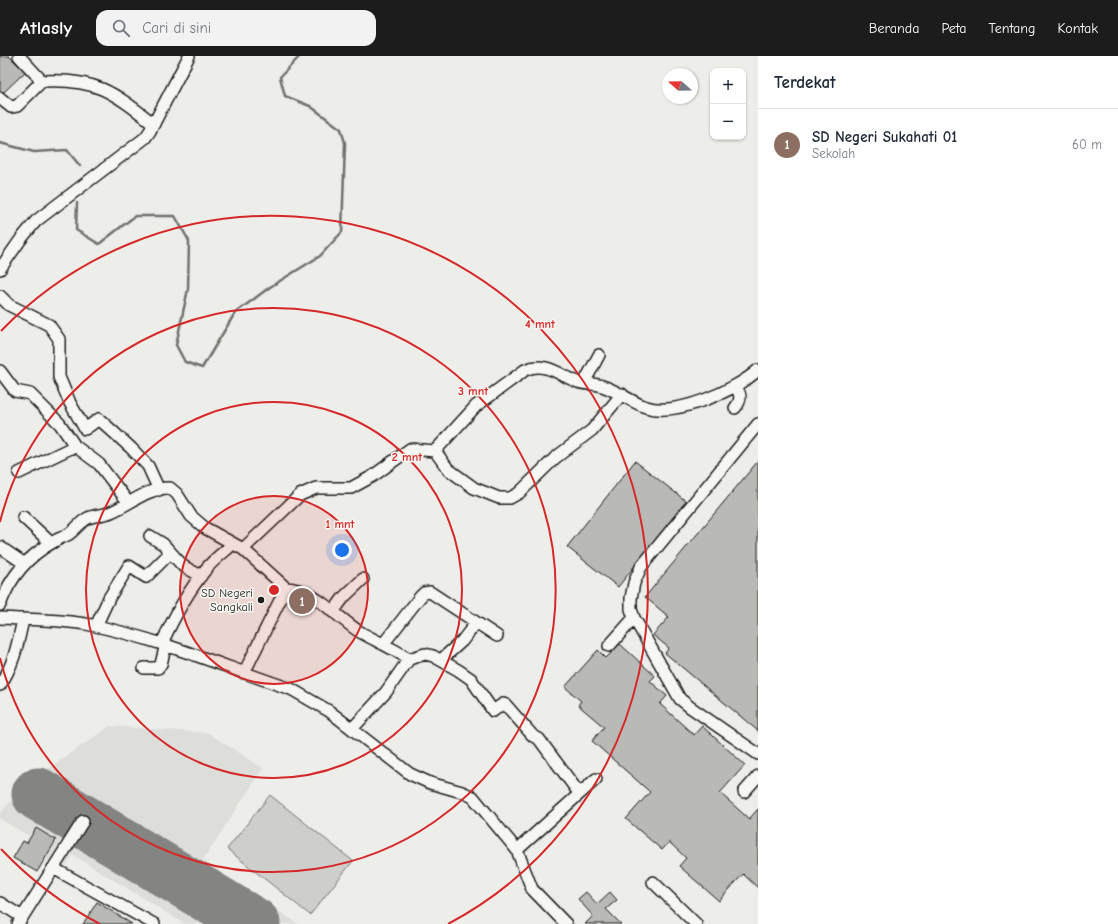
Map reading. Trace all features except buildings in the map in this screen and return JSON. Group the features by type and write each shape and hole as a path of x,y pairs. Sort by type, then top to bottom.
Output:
{"street":[{"path":"19,56 42,81"},
{"path":"0,269 21,238 36,221 61,200 116,161 145,138 154,124 189,56"},
{"path":"0,98 11,107 17,106 42,81 65,80 85,82 126,102 154,124"},
{"path":"0,296 9,305 49,325 59,339 59,377 70,403 85,429 98,419 131,448 148,466 159,490"},
{"path":"584,383 599,355"},
{"path":"434,451 476,406 525,370 533,367 546,368 580,383 598,384 622,394 646,407 672,410 688,406 735,387 758,370"},
{"path":"0,371 15,391 30,394 60,424 75,446 99,464 128,502"},
{"path":"735,387 739,391 740,397 739,404 735,408"},
{"path":"243,549 300,495 316,488 351,488 373,476 410,449 414,448 434,451 448,469 474,488 498,498 510,498 519,492 555,458 592,430 622,394"},
{"path":"758,424 641,567 634,583 631,598 634,618 684,704 758,754"},
{"path":"19,473 75,446"},
{"path":"0,604 10,581 25,564 51,544 68,534 89,518 110,513 128,502 167,488 173,490 191,516 205,528 243,549 286,588 306,593 359,631 384,643 408,659"},
{"path":"23,517 51,544"},
{"path":"150,536 163,544 183,566 201,576"},
{"path":"144,668 158,668 161,664 164,644 176,613 182,607 206,569 233,544"},
{"path":"0,547 25,564"},
{"path":"96,626 109,598 129,566 146,577 170,553"},
{"path":"333,612 344,597 362,579"},
{"path":"244,673 286,588"},
{"path":"384,643 424,593 430,592 497,636"},
{"path":"0,618 66,622 96,626 164,644 291,689 320,705 416,777 473,797 517,850 532,889 566,924"},
{"path":"609,646 634,618"},
{"path":"0,685 8,672 17,647 23,620"},
{"path":"441,660 462,641 476,623"},
{"path":"352,729 386,692 408,659 425,654 433,656 471,679 493,712 503,704 506,704 533,736 540,739 579,793"},
{"path":"744,792 758,776"},
{"path":"517,850 596,779"},
{"path":"0,903 20,920 83,821"},
{"path":"53,868 154,924"},
{"path":"653,882 696,924"}],"shaded area":[{"path":"110,726 208,733 263,768 203,860 298,924 185,924 73,855 63,870 23,846 29,836 0,819 0,814 22,787"},
{"path":"270,795 353,861 310,915 227,849"}],"waterway":[{"path":"77,203 76,230 99,244 135,216 175,216 189,241 188,289 176,345 185,362 202,368 235,313 270,287 320,256 342,232 345,143 341,129 310,106 285,96 280,77 300,56"},
{"path":"0,143 34,152 67,150 80,166"}],"runway":[{"path":"38,794 254,924"}],"place":[{"name":"SD Negeri Sangkali","path":"261,600"},
{"name":"SD Negeri Sukahati 01","path":"302,601"}]}
